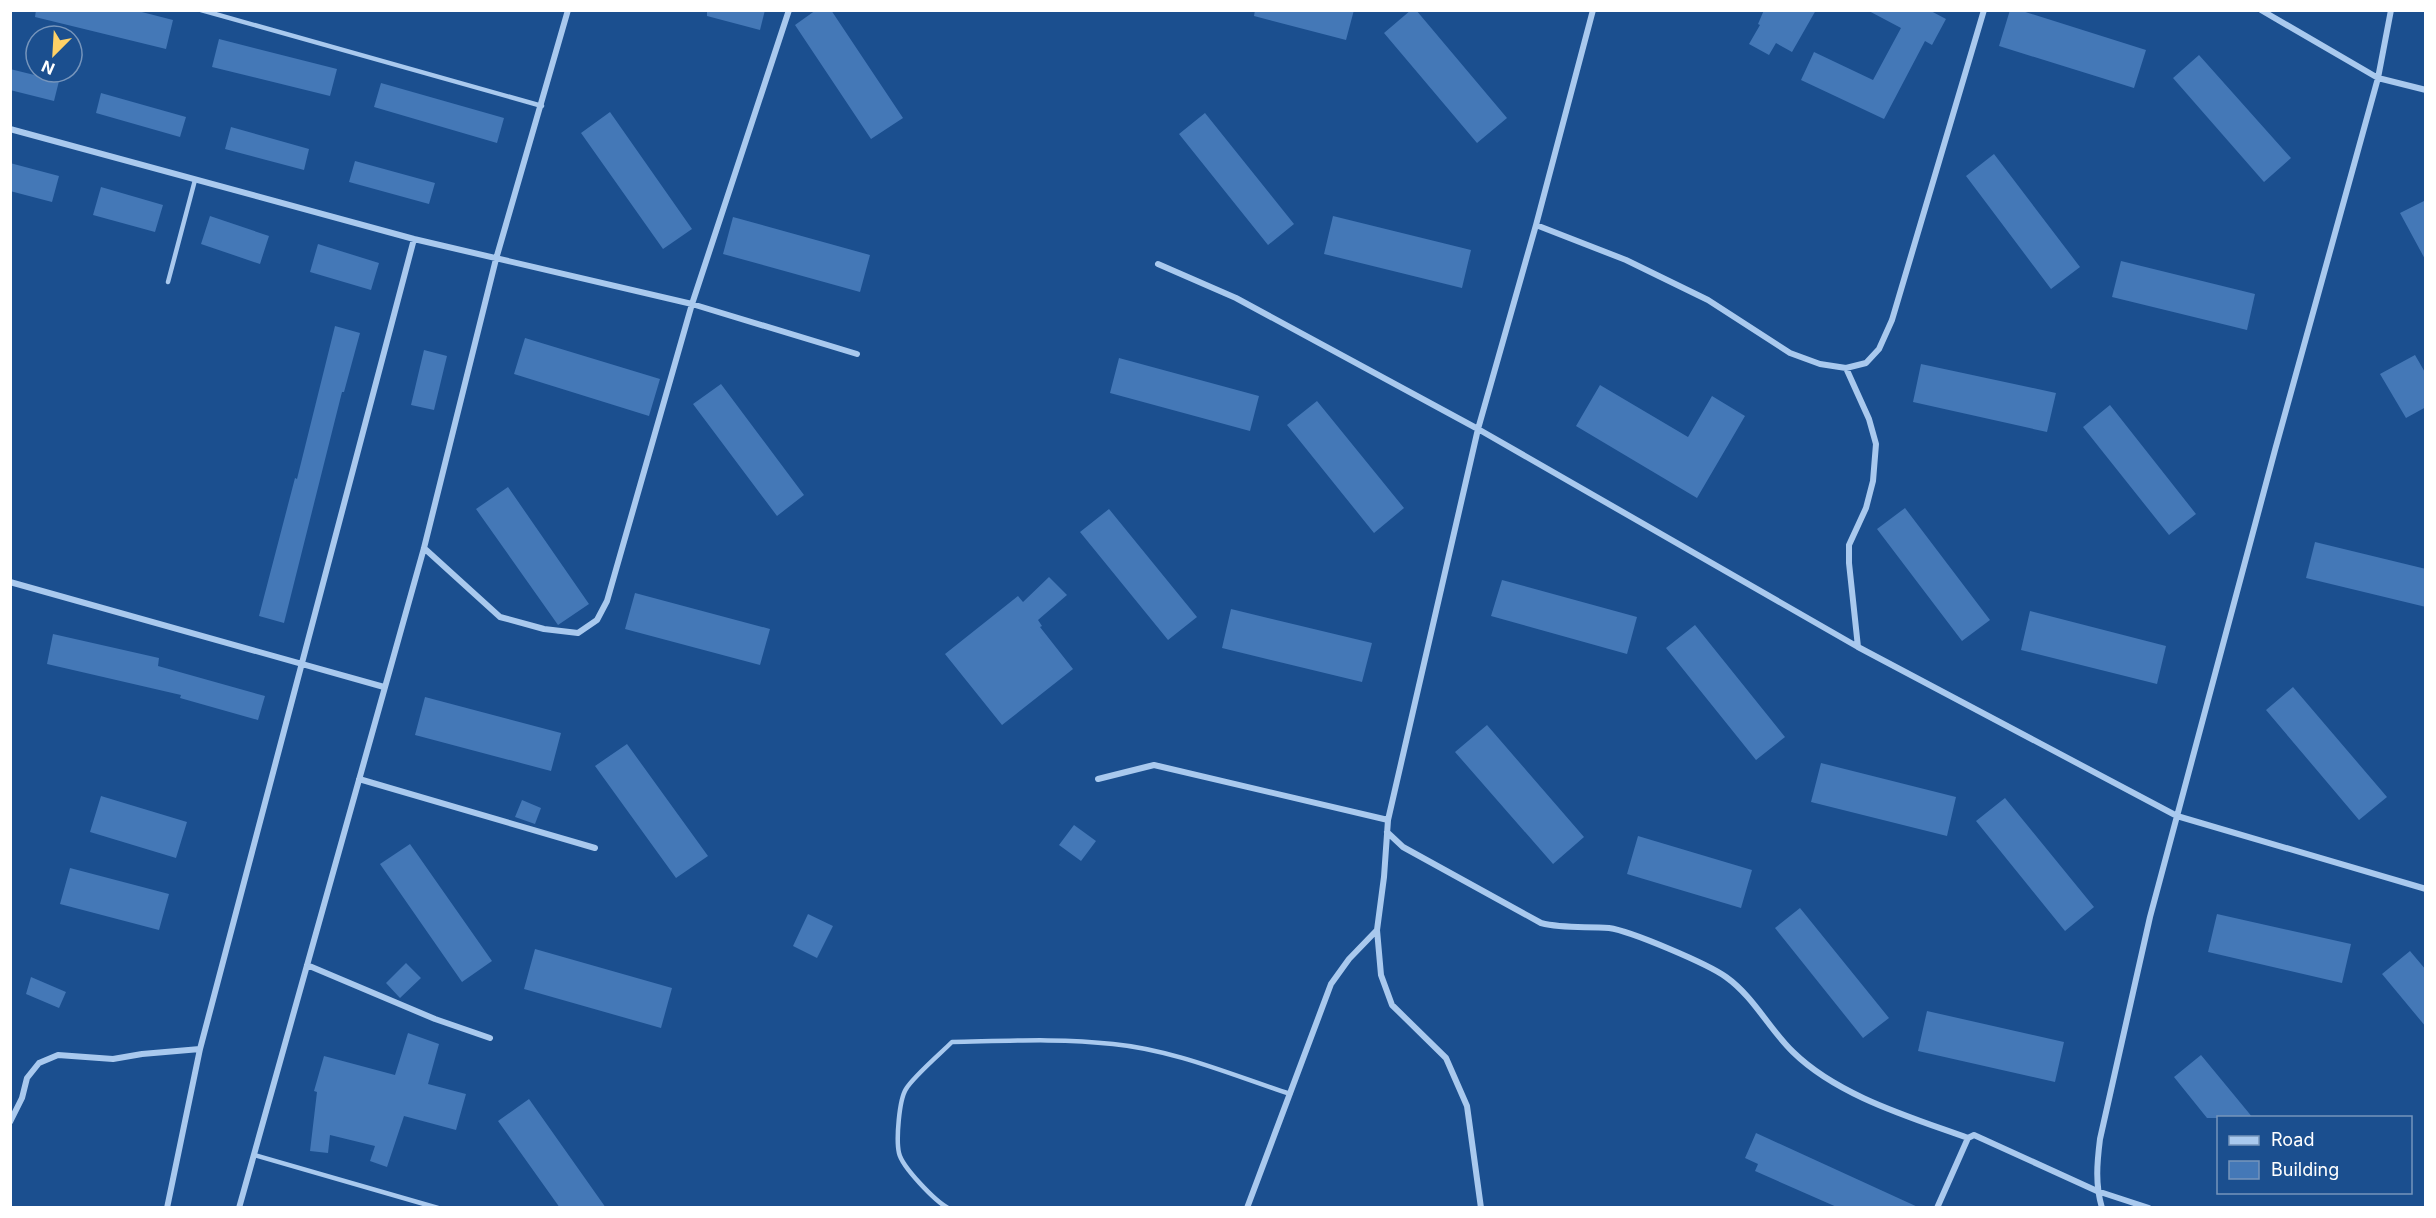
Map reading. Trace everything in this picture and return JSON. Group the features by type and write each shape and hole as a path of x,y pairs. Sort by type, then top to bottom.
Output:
{"street":[{"path":"239,1208 424,548 496,260 568,10"},
{"path":"424,548 500,617 544,629 578,633 597,620 607,601 692,304 789,10"},
{"path":"1481,1208 1467,1106 1446,1058 1392,1005 1381,975 1377,930 1388,820 1478,429 1536,225 1593,10"},
{"path":"1536,225 1626,260 1708,300 1790,353 1820,364 1846,368 1866,363 1879,349 1892,321 1984,10"},
{"path":"2261,10 2378,78 2426,90"},
{"path":"2102,1208 2097,1191 2100,1139 2150,917 2378,78 2391,10"},
{"path":"10,129 414,239 692,304 857,354"},
{"path":"167,1208 200,1049 414,239"},
{"path":"1158,264 1236,298 1478,429 1858,647 2177,816 2426,889"},
{"path":"1846,368 1869,419 1876,444 1873,481 1866,508 1849,545 1858,647"},
{"path":"10,582 384,687"},
{"path":"1098,779 1154,765 1388,820"},
{"path":"359,779 595,848"},
{"path":"1388,832 1403,847 1541,923 1561,928 1609,928 1633,934 1726,976 1749,998 1794,1053 1823,1076 1893,1111 1968,1138"},
{"path":"1246,1208 1331,984 1349,959 1377,930"},
{"path":"307,965 435,1019 490,1038"},
{"path":"10,1122 22,1098 27,1078 39,1063 58,1055 113,1059 200,1049"},
{"path":"1937,1208 1970,1135 1981,1137 2097,1191 2149,1208"}],"lane":[{"path":"201,10 542,106"},
{"path":"168,282 195,180"},
{"path":"948,1208 917,1180 899,1154 899,1117 906,1089 952,1042 1041,1040 1114,1044 1179,1057 1290,1094"},
{"path":"254,1155 438,1208"}],"building":[{"path":"36,10 134,10 173,20 166,49 84,29 84,24 64,24 35,17"},
{"path":"707,10 765,10 760,30 707,16"},
{"path":"816,10 831,10 903,118 871,139 795,25"},
{"path":"1255,10 1354,10 1346,40 1254,16"},
{"path":"1411,10 1416,10 1507,118 1477,143 1384,33"},
{"path":"1764,10 1816,10 1792,52 1776,43 1769,55 1749,44 1760,25 1758,24"},
{"path":"1867,10 1929,10 1946,19 1932,45 1925,41 1884,119 1801,80 1814,52 1873,80 1901,28"},
{"path":"2010,10 2019,10 2146,50 2134,88 1999,46"},
{"path":"219,39 337,69 330,96 212,67"},
{"path":"2199,55 2291,158 2264,182 2173,78"},
{"path":"10,69 24,72 24,84 58,84 54,101 10,90"},
{"path":"381,83 504,118 497,143 374,107"},
{"path":"101,93 186,117 180,137 96,113"},
{"path":"610,112 692,229 663,249 581,133"},
{"path":"1205,113 1294,224 1268,245 1179,134"},
{"path":"231,127 309,149 304,170 225,149"},
{"path":"1994,154 2080,267 2051,289 1966,176"},
{"path":"355,161 435,183 429,204 349,182"},
{"path":"10,163 59,176 52,202 10,191"},
{"path":"101,187 163,205 155,232 93,215"},
{"path":"2426,200 2426,261 2400,213"},
{"path":"210,216 269,236 260,264 201,244"},
{"path":"1333,216 1471,250 1462,288 1324,254"},
{"path":"733,217 870,255 860,292 723,254"},
{"path":"318,244 379,263 371,290 310,272"},
{"path":"2121,261 2255,294 2247,330 2112,297"},
{"path":"335,326 360,333 344,392 342,392 284,623 259,616 295,478 297,479"},
{"path":"525,338 660,379 649,416 514,374"},
{"path":"424,350 447,356 434,410 411,405"},
{"path":"2415,355 2426,374 2426,407 2406,418 2380,374"},
{"path":"1119,358 1259,396 1250,431 1110,393"},
{"path":"1921,364 2056,393 2047,432 1913,402"},
{"path":"721,384 804,495 777,516 693,404"},
{"path":"1600,385 1688,437 1712,396 1745,416 1697,498 1576,426"},
{"path":"1317,401 1404,508 1374,533 1287,425"},
{"path":"2110,405 2196,514 2169,535 2083,427"},
{"path":"508,487 589,604 558,625 476,509"},
{"path":"1905,508 1990,620 1962,641 1877,529"},
{"path":"1109,509 1197,617 1168,640 1080,532"},
{"path":"2315,542 2426,569 2426,607 2306,578"},
{"path":"1049,577 1067,595 1038,620 1042,626 1040,627 1073,669 1002,725 945,654 1018,596 1023,602"},
{"path":"1502,580 1637,617 1627,654 1491,616"},
{"path":"635,593 770,629 760,665 625,629"},
{"path":"1231,609 1372,643 1362,682 1222,648"},
{"path":"2030,611 2166,646 2157,684 2021,650"},
{"path":"1695,625 1785,737 1756,760 1666,648"},
{"path":"53,634 159,658 158,666 265,696 258,720 180,698 181,695 47,664"},
{"path":"2293,687 2387,797 2359,820 2266,710"},
{"path":"425,697 561,733 551,771 415,735"},
{"path":"1487,725 1584,837 1553,864 1455,752"},
{"path":"627,744 708,856 676,878 595,766"},
{"path":"1821,763 1956,797 1947,836 1811,802"},
{"path":"101,796 187,822 176,858 90,832"},
{"path":"2005,798 2094,907 2065,931 1976,821"},
{"path":"522,800 541,808 535,824 515,817"},
{"path":"1074,825 1096,841 1081,861 1059,845"},
{"path":"1638,836 1752,870 1741,908 1627,874"},
{"path":"410,844 492,961 462,982 380,864"},
{"path":"70,868 169,894 159,930 60,904"},
{"path":"1800,908 1889,1018 1863,1038 1775,928"},
{"path":"808,914 833,926 817,958 793,946"},
{"path":"2217,914 2351,944 2342,983 2208,952"},
{"path":"535,949 672,988 661,1028 524,989"},
{"path":"2410,951 2426,970 2426,1027 2382,974"},
{"path":"406,963 421,978 400,998 386,983"},
{"path":"31,977 66,992 59,1008 26,994"},
{"path":"1927,1011 2064,1042 2055,1082 1918,1051"},
{"path":"408,1033 439,1044 428,1084 466,1094 456,1130 404,1116 387,1167 370,1161 375,1146 330,1135 328,1153 310,1151 317,1092 314,1091 324,1056 395,1075"},
{"path":"2201,1055 2251,1116 2207,1118 2174,1077"},
{"path":"529,1099 606,1208 560,1208 498,1121"},
{"path":"1756,1133 1920,1208 1839,1208 1755,1171 1758,1164 1745,1158"}]}
